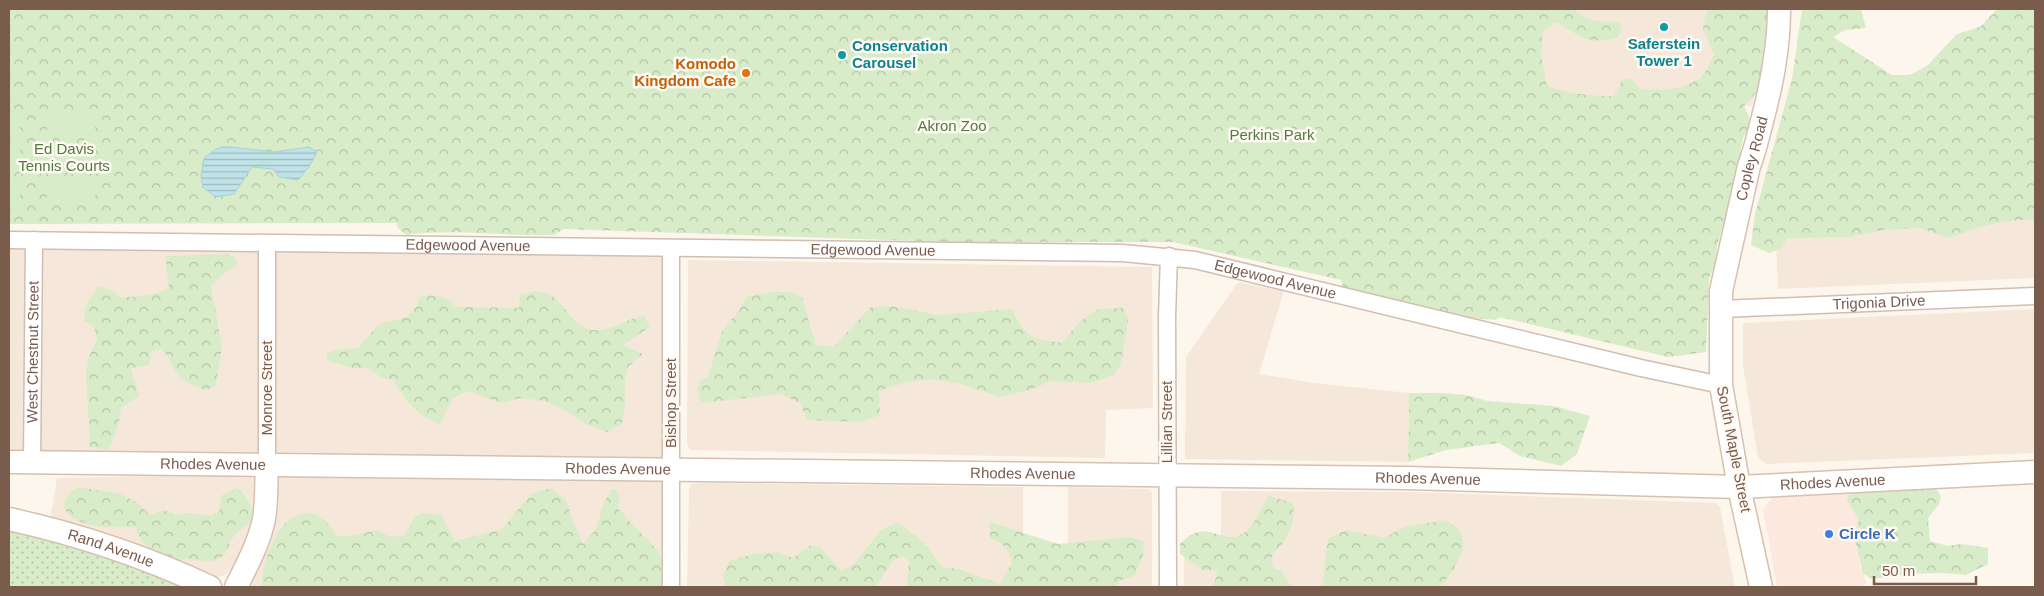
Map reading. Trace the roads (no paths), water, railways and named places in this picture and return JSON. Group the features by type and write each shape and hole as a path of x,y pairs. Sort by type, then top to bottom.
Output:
{"street":[{"name":"Copley Road","path":"1721,308 1724,275 1749,166 1756,150 1773,79 1779,39 1779,9"},
{"name":"Edgewood Avenue","path":"9,240 1123,253 1169,256 1195,260 1641,368 1721,385"},
{"name":"West Chestnut Street","path":"32,463 34,240"},
{"name":"Monroe Street","path":"236,587 254,551 261,530 265,508 267,464 267,243"},
{"name":"Bishop Street","path":"671,249 671,587"},
{"name":"Lillian Street","path":"1168,587 1169,256"},
{"name":"Trigonia Drive","path":"1721,308 2035,296"},
{"name":"South Maple Street","path":"1721,308 1721,385 1739,487 1761,587"},
{"name":"Rhodes Avenue","path":"9,462 1406,478 1739,487 2035,472"},
{"name":"Rand Avenue","path":"9,519 107,546 210,587"}],"water":[{"path":"221,147 274,152 309,147 317,152 309,167 298,180 279,177 273,169 252,167 234,194 215,197 203,187 201,176 204,158"}],"place":[{"name":"Saferstein Tower 1","path":"1664,27"},
{"name":"Conservation Carousel","path":"842,55"},
{"name":"Komodo Kingdom Cafe","path":"746,73"},
{"name":"Circle K","path":"1829,534"}],"park label":[{"name":"Akron Zoo","path":"952,126"},
{"name":"Perkins Park","path":"1272,135"},
{"name":"Ed Davis Tennis Courts","path":"64,158"}]}
